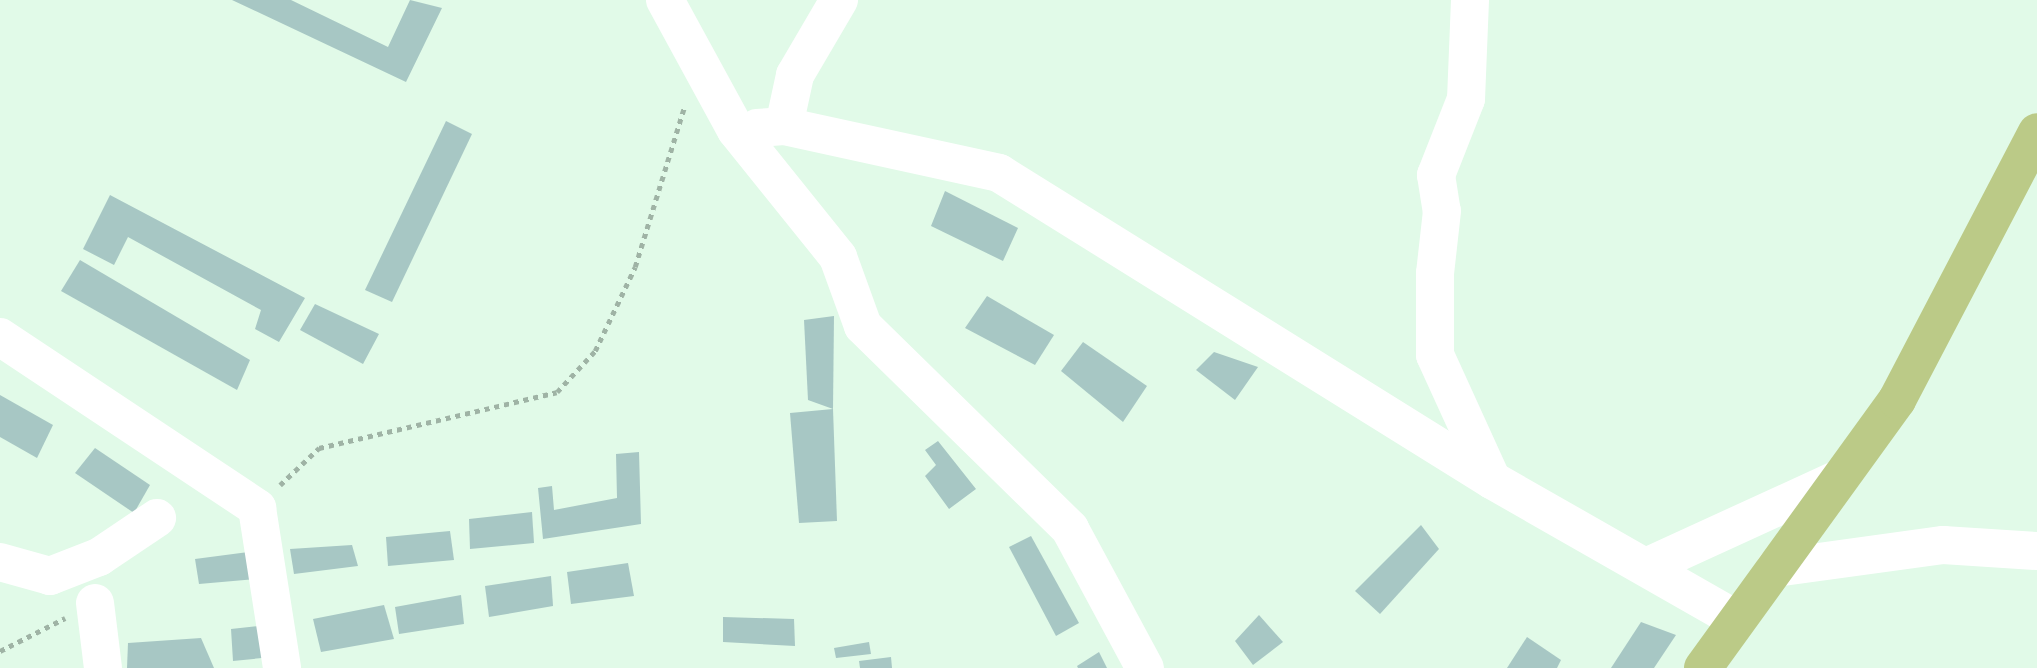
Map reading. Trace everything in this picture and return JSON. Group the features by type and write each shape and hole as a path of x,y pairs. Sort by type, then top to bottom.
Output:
{"main road":[{"path":"1703,668 1897,400 2037,132"}],"street":[{"path":"665,0 736,131 838,257 863,326 1070,529 1144,668"},
{"path":"784,126 795,75 839,0"},
{"path":"1470,0 1466,99 1436,175 1442,211 1435,273 1435,355 1492,480"},
{"path":"736,131 784,126 999,173 1492,480 1737,620"},
{"path":"0,337 257,508 282,668"},
{"path":"1646,567 1840,478"},
{"path":"0,562 50,576 99,557 157,518"},
{"path":"1775,568 1943,545 2037,551"},
{"path":"95,603 103,668"}],"path":[{"path":"257,508 319,448 557,392 595,351 635,267 699,61"},
{"path":"0,651 95,603"}],"building":[{"path":"232,0 291,0 388,47 410,0 442,8 406,82"},
{"path":"446,121 472,134 392,302 365,290"},
{"path":"945,191 1018,228 1003,261 931,226"},
{"path":"110,195 305,298 279,342 255,329 261,310 128,237 114,265 83,249"},
{"path":"80,260 250,360 237,390 61,291"},
{"path":"987,296 1054,335 1035,365 965,328"},
{"path":"315,304 379,334 363,364 300,330"},
{"path":"834,316 833,409 808,400 804,320"},
{"path":"1083,342 1147,386 1123,422 1061,371"},
{"path":"1214,352 1258,367 1235,400 1196,370"},
{"path":"0,395 53,425 37,458 0,437"},
{"path":"833,409 837,521 799,523 790,413"},
{"path":"938,441 976,489 949,509 925,476 936,465 925,450"},
{"path":"95,448 150,485 134,513 75,473"},
{"path":"639,452 641,524 543,539 538,488 552,486 554,510 617,498 616,454"},
{"path":"532,512 534,543 470,549 469,519"},
{"path":"1421,525 1439,549 1380,614 1355,591"},
{"path":"450,531 454,560 388,566 386,537"},
{"path":"1031,536 1079,623 1056,636 1009,547"},
{"path":"352,545 358,566 294,574 290,549"},
{"path":"256,551 256,579 199,584 195,559"},
{"path":"628,563 634,596 571,604 567,572"},
{"path":"551,576 553,606 489,617 485,586"},
{"path":"461,595 464,624 399,634 395,607"},
{"path":"384,605 394,639 321,652 313,619"},
{"path":"1259,615 1283,642 1253,665 1235,641"},
{"path":"723,617 794,619 795,646 723,642"},
{"path":"1641,622 1676,635 1654,668 1611,668"},
{"path":"269,625 272,657 233,661 231,629"},
{"path":"1527,637 1561,660 1557,668 1507,668"},
{"path":"201,638 214,668 127,668 128,643"},
{"path":"869,642 871,654 836,658 834,648"},
{"path":"1099,652 1107,668 1078,668 1077,666"},
{"path":"891,657 892,668 860,668 859,661"}]}
